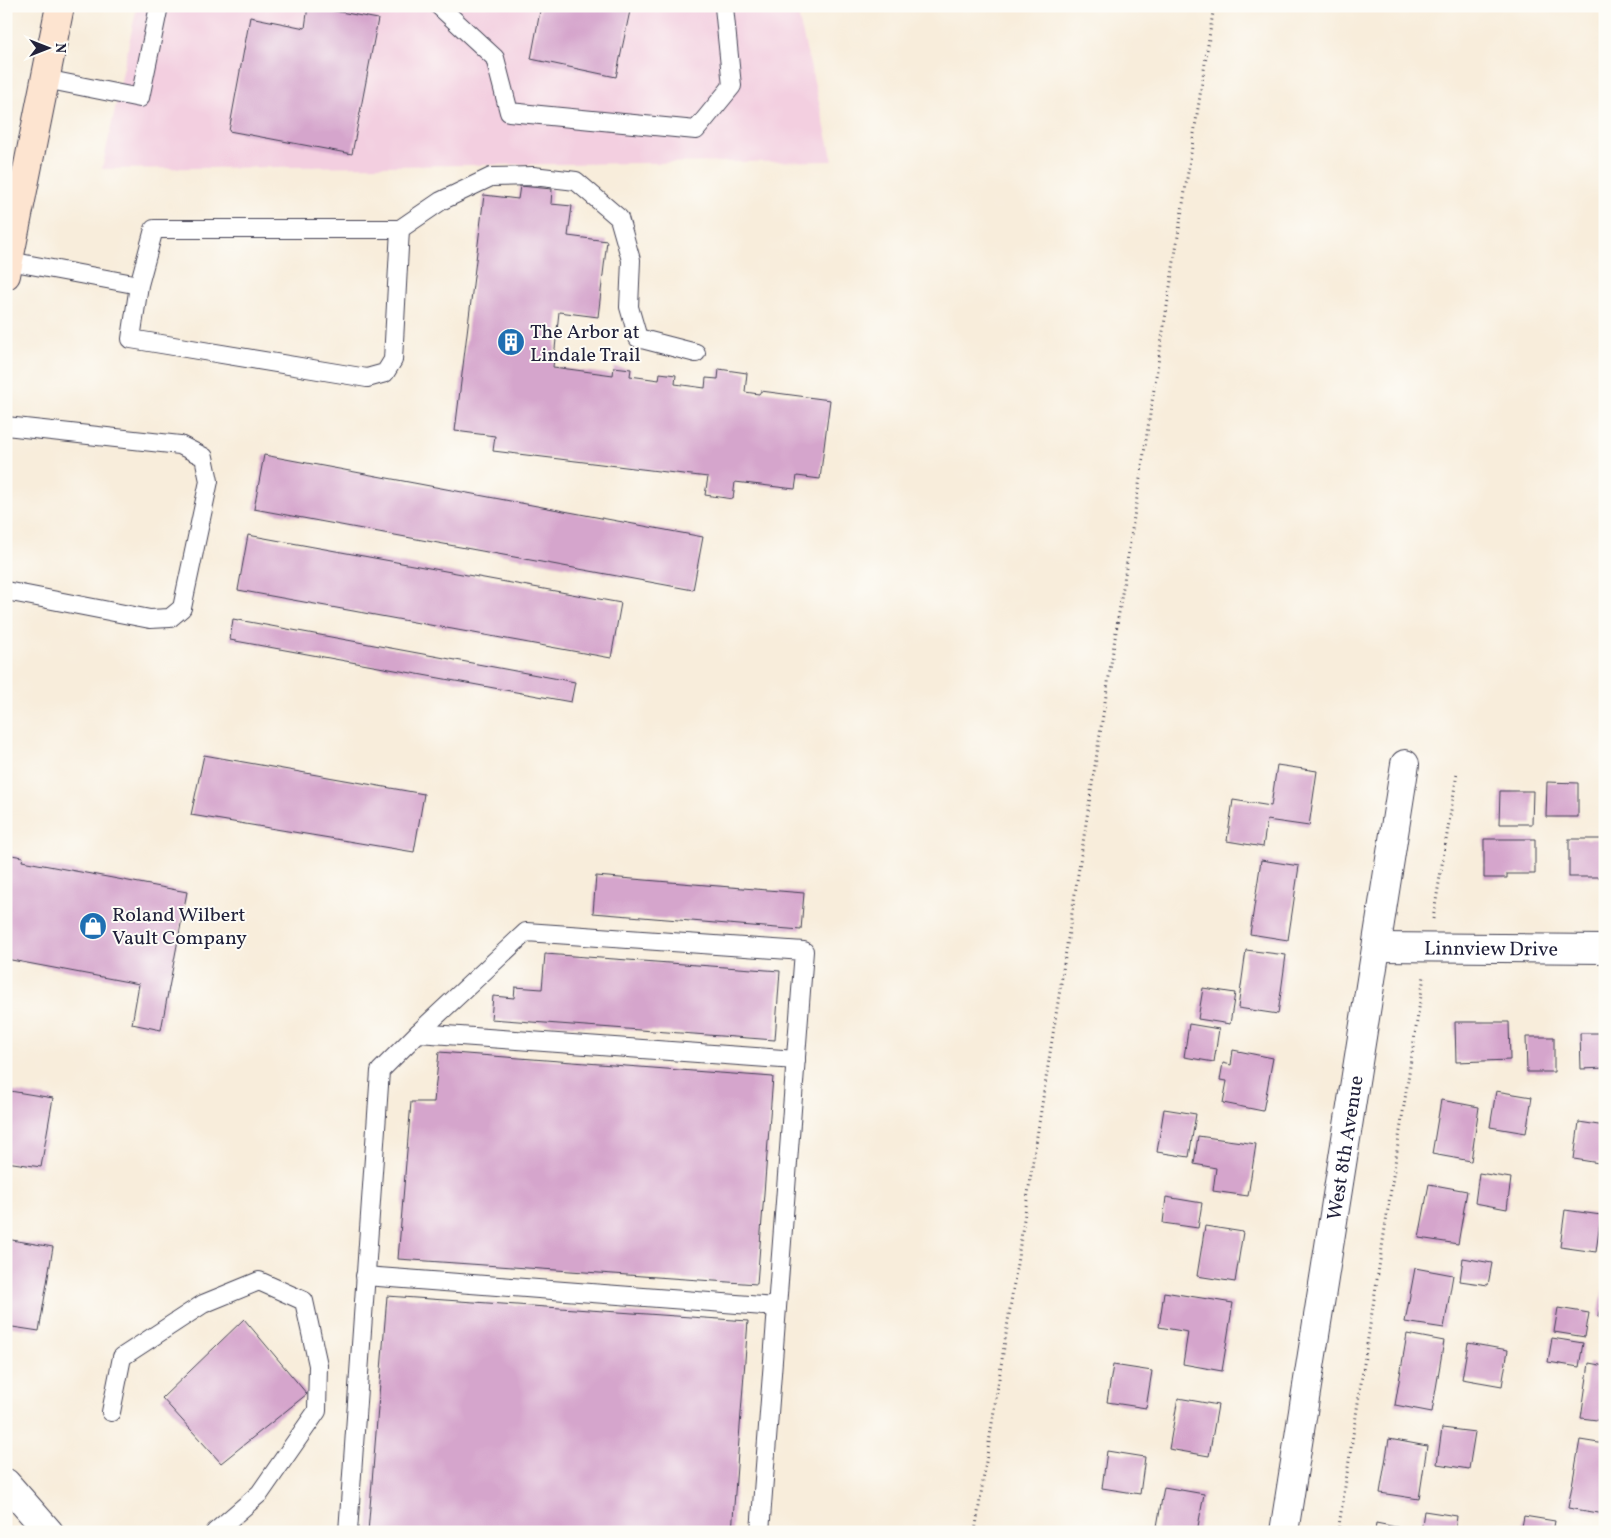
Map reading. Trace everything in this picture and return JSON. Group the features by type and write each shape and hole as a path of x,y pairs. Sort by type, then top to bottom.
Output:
{"main road":[{"path":"8,268 60,6"}],"street":[{"name":"West 8th Avenue","path":"1284,1532 1406,764"},
{"name":"Linnview Drive","path":"1377,948 1605,949"},
{"path":"6,1483 49,1532"}],"lane":[{"path":"45,79 140,98 159,6"},
{"path":"439,6 495,58 509,112 696,130 732,86 724,7"},
{"path":"400,229 393,360 385,373 367,378 131,339 139,285 154,229 400,229 441,201 491,177 532,176 576,181 619,218 631,260 629,307 638,338 696,353"},
{"path":"8,268 139,285"},
{"path":"6,426 180,445 204,457 209,481 182,608 170,618 150,618 6,591"},
{"path":"348,1532 380,1071 418,1032 526,932 804,951 760,1532"},
{"path":"418,1032 796,1060"},
{"path":"365,1276 777,1307"},
{"path":"111,1412 122,1357 203,1304 259,1281 304,1300 318,1365 318,1411 260,1493 215,1532"}],"path":[{"path":"975,1532 1214,6"},
{"path":"1433,920 1457,774"},
{"path":"1338,1532 1425,975"}],"shaded area":[{"path":"137,6 796,6 833,161 102,169"}],"building":[{"path":"308,6 378,19 352,154 229,131 250,17 305,28"},
{"path":"541,6 631,6 616,77 531,59"},
{"name":"The Arbor at Lindale Trail","path":"520,186 552,189 551,204 572,206 568,236 607,241 598,317 559,312 553,367 613,375 614,367 631,369 630,376 659,380 660,373 676,375 675,384 705,388 706,378 718,379 719,369 747,373 745,392 759,394 761,391 830,400 820,479 797,476 795,489 735,482 733,499 705,495 708,477 493,451 495,436 455,431 484,195 518,199"},
{"path":"264,455 703,537 693,590 254,509"},
{"path":"248,535 621,603 611,658 238,590"},
{"path":"233,619 575,682 571,702 230,640"},
{"path":"204,755 424,794 414,852 191,815"},
{"path":"1277,765 1317,771 1309,826 1267,820 1263,847 1227,841 1233,800 1271,806"},
{"path":"1547,782 1578,783 1578,817 1546,817"},
{"path":"1500,791 1533,791 1532,824 1499,824"},
{"path":"1484,839 1535,839 1535,874 1507,874 1507,878 1484,878"},
{"path":"1569,839 1605,839 1605,877 1569,877"},
{"name":"Roland Wilbert Vault Company","path":"6,854 23,857 22,861 187,892 161,1030 132,1024 139,984 6,959"},
{"path":"1261,860 1299,866 1288,940 1250,934"},
{"path":"596,876 804,893 801,930 593,913"},
{"path":"1246,950 1286,955 1278,1014 1238,1008"},
{"path":"545,954 780,971 775,1040 491,1019 493,996 514,998 515,987 542,989"},
{"path":"1203,988 1235,993 1230,1024 1198,1019"},
{"path":"1455,1022 1509,1022 1510,1060 1456,1062"},
{"path":"1189,1024 1219,1029 1214,1062 1184,1057"},
{"path":"1580,1033 1605,1033 1605,1068 1581,1069"},
{"path":"1526,1037 1554,1037 1554,1072 1527,1072"},
{"path":"1233,1050 1273,1058 1263,1111 1223,1103 1227,1081 1220,1080 1223,1063 1231,1065"},
{"path":"439,1052 773,1077 757,1284 398,1259 411,1102 434,1102"},
{"path":"10,1091 53,1098 41,1167 6,1162 6,1115"},
{"path":"1496,1091 1532,1097 1526,1133 1490,1127"},
{"path":"1441,1100 1479,1107 1471,1161 1432,1154"},
{"path":"1164,1109 1196,1114 1189,1157 1157,1152"},
{"path":"1579,1122 1605,1126 1605,1164 1574,1159"},
{"path":"1198,1136 1256,1144 1248,1196 1213,1191 1216,1168 1194,1164"},
{"path":"1479,1173 1511,1178 1507,1209 1475,1203"},
{"path":"1429,1184 1467,1191 1458,1244 1419,1238"},
{"path":"1166,1197 1202,1203 1198,1228 1163,1223"},
{"path":"1565,1210 1601,1215 1596,1252 1560,1247"},
{"path":"1205,1226 1243,1232 1235,1282 1197,1276"},
{"path":"6,1239 53,1247 39,1331 6,1326"},
{"path":"1463,1258 1492,1263 1488,1285 1460,1281"},
{"path":"1415,1268 1453,1275 1444,1328 1405,1322"},
{"path":"1605,1285 1605,1318 1598,1317"},
{"path":"1164,1292 1233,1303 1222,1371 1183,1364 1188,1332 1159,1327"},
{"path":"387,1296 748,1321 732,1532 368,1532"},
{"path":"1558,1308 1589,1313 1585,1337 1554,1332"},
{"path":"244,1319 307,1394 221,1463 162,1398"},
{"path":"1407,1334 1444,1341 1432,1412 1395,1405"},
{"path":"1552,1338 1583,1343 1579,1367 1548,1362"},
{"path":"1468,1343 1508,1350 1502,1386 1462,1379"},
{"path":"1589,1363 1605,1366 1605,1421 1581,1418"},
{"path":"1113,1365 1152,1371 1146,1408 1107,1402"},
{"path":"1178,1398 1218,1405 1209,1456 1169,1449"},
{"path":"1442,1428 1475,1432 1469,1469 1437,1464"},
{"path":"1389,1439 1427,1446 1419,1499 1380,1493"},
{"path":"1580,1440 1605,1444 1605,1514 1568,1508"},
{"path":"1107,1451 1145,1457 1140,1494 1102,1488"},
{"path":"1164,1487 1204,1494 1197,1532 1156,1532"},
{"path":"1424,1511 1457,1516 1455,1532 1421,1532"},
{"path":"1524,1516 1555,1521 1553,1532 1521,1532"},
{"path":"1376,1523 1416,1531 1416,1532 1375,1532"}],"place":[{"name":"The Arbor at Lindale Trail","path":"511,342"},
{"name":"Roland Wilbert Vault Company","path":"93,926"}]}
